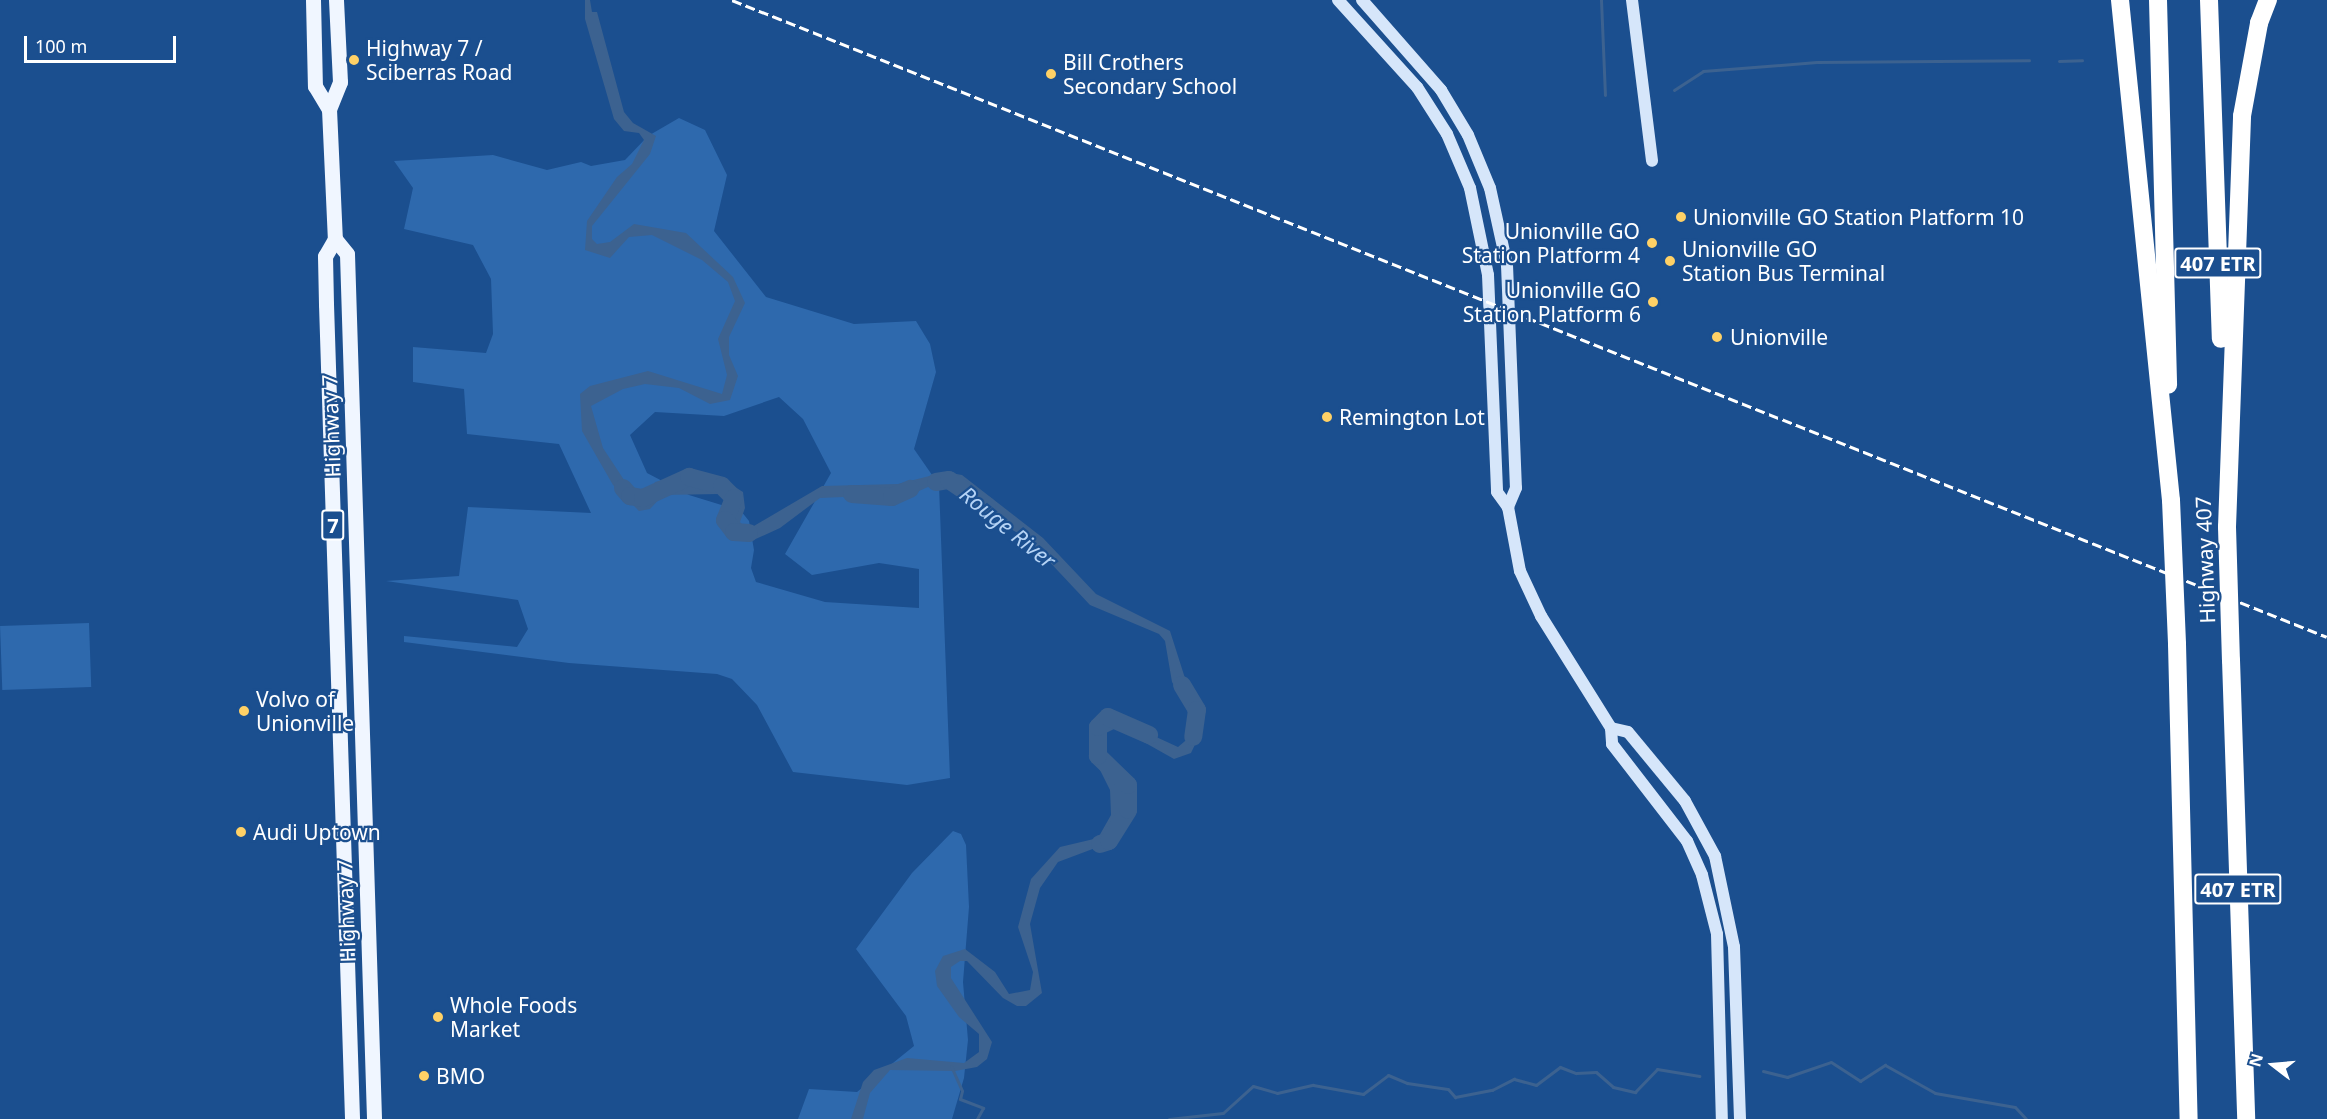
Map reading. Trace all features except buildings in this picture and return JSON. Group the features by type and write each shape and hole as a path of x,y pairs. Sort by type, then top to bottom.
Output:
{"highway":[{"path":"2120,0 2171,500"},
{"name":"Highway 407","path":"2158,0 2189,1119"},
{"name":"Highway 407","path":"2209,0 2246,1119"},
{"path":"2227,527 2242,116 2259,23 2268,0"}],"main road":[{"name":"Highway 7","path":"313,0 315,86 329,109"},
{"name":"Highway 7","path":"336,0 340,82 329,109 335,239 325,256 352,1119"},
{"path":"1338,0 1417,87 1447,134 1470,188 1488,275 1497,492 1508,507 1520,571 1533,598 1611,728 1612,744 1687,841 1702,875 1717,934 1722,1119"},
{"path":"1362,0 1425,67 1456,112 1480,162 1499,219 1507,265 1516,488 1508,507"},
{"path":"1632,0 1652,160"},
{"name":"Highway 7","path":"335,239 347,254 374,1119"},
{"path":"1611,728 1628,732 1685,801 1715,855 1734,947 1740,1119"}],"shaded area":[{"path":"679,118 705,130 727,175 714,231 766,297 854,324 916,321 930,344 936,372 914,449 939,485 950,778 907,785 793,772 757,705 732,679 717,674 569,663 404,642 404,636 517,647 528,629 518,600 386,581 459,576 468,507 591,513 559,444 467,434 464,389 413,382 413,347 486,353 493,334 491,279 473,245 404,229 413,188 394,161 493,155 547,170 581,162 591,166 625,160 648,136","holes":["779,397 803,419 831,473 785,554 812,575 879,563 919,569 919,608 825,602 756,582 751,568 754,550 749,521 741,511 689,495 647,473 630,435 655,412 724,416"]},
{"path":"89,623 91,687 2,690 0,626"},
{"path":"953,831 961,834 966,845 969,907 963,982 968,1040 964,1078 952,1119 798,1119 809,1089 857,1092 914,1046 906,1016 856,949 912,873"}],"water":[{"path":"585,0 590,0 592,12 597,12 624,112 633,123 656,136 650,154 592,226 592,239 597,244 610,242 634,224 686,233 733,277 745,303 729,337 729,355 738,376 730,400 710,404 679,388 645,384 623,389 591,406 603,448 632,492 648,500 655,482 676,478 704,482 717,476 743,492 745,508 740,522 747,530 822,486 898,484 945,472 962,475 1043,538 1096,594 1170,631 1198,719 1201,732 1191,753 1174,759 1126,732 1114,729 1104,734 1102,749 1121,790 1122,819 1106,844 1058,862 1040,888 1030,924 1042,993 1026,1006 1017,1006 1003,998 967,961 960,961 951,967 951,978 992,1042 987,1059 977,1067 955,1071 890,1070 870,1093 863,1119 851,1119 863,1082 874,1070 907,1058 964,1063 979,1052 979,1034 959,1017 937,986 935,971 943,956 965,949 995,972 1009,994 1030,990 1033,972 1018,927 1031,879 1060,847 1098,838 1111,815 1110,790 1090,750 1091,732 1100,721 1117,719 1178,747 1191,736 1187,706 1172,682 1165,641 1159,634 1090,605 1028,539 999,522 960,486 939,482 897,501 877,495 864,503 843,497 820,498 780,528 749,542 731,532 727,519 735,503 720,494 663,495 650,509 639,511 613,485 582,431 580,394 590,386 648,371 722,394 727,375 718,339 735,301 728,282 702,260 652,235 629,237 610,258 585,250 587,221 617,177 632,164 644,140 639,133 624,131 614,119 585,19"}],"waterway":[{"path":"1601,0 1605,95"},
{"path":"1674,90 1703,71 1817,62 2029,60"},
{"path":"2059,61 2082,60"},
{"name":"Rouge River","path":"623,488 630,496 643,498 689,477 722,486 734,498 725,520 734,532 749,533"},
{"name":"Rouge River","path":"936,482 949,480 987,506"},
{"name":"Rouge River","path":"852,494 892,497 910,489"},
{"name":"Rouge River","path":"1182,685 1197,710 1193,737"},
{"name":"Rouge River","path":"1100,844 1109,841 1128,810 1128,785 1098,756 1098,727 1108,717 1149,735"},
{"path":"1763,1071 1787,1077 1831,1062 1860,1081 1885,1065 1935,1093 2015,1107 2026,1119"},
{"path":"951,1066 962,1091 960,1099 983,1108 977,1119"},
{"path":"1169,1119 1223,1113 1253,1086 1277,1093 1313,1085 1363,1094 1388,1075 1407,1083 1448,1089 1455,1097 1492,1090 1514,1079 1536,1085 1560,1067 1576,1073 1596,1072 1613,1087 1635,1092 1657,1069 1699,1076"}],"railway":[{"path":"732,0 2327,637"}],"place":[{"name":"Highway 7 / Sciberras Road","path":"354,60"},
{"name":"Bill Crothers Secondary School","path":"1051,74"},
{"name":"Unionville GO Station Platform 10","path":"1681,217"},
{"name":"Unionville GO Station Platform 4","path":"1652,243"},
{"name":"Unionville GO Station Bus Terminal","path":"1670,261"},
{"name":"Unionville GO Station Platform 6","path":"1653,302"},
{"name":"Unionville","path":"1717,337"},
{"name":"Remington Lot","path":"1327,417"},
{"name":"Volvo of Unionville","path":"244,711"},
{"name":"Audi Uptown","path":"241,832"},
{"name":"Whole Foods Market","path":"438,1017"},
{"name":"BMO","path":"424,1076"}]}
